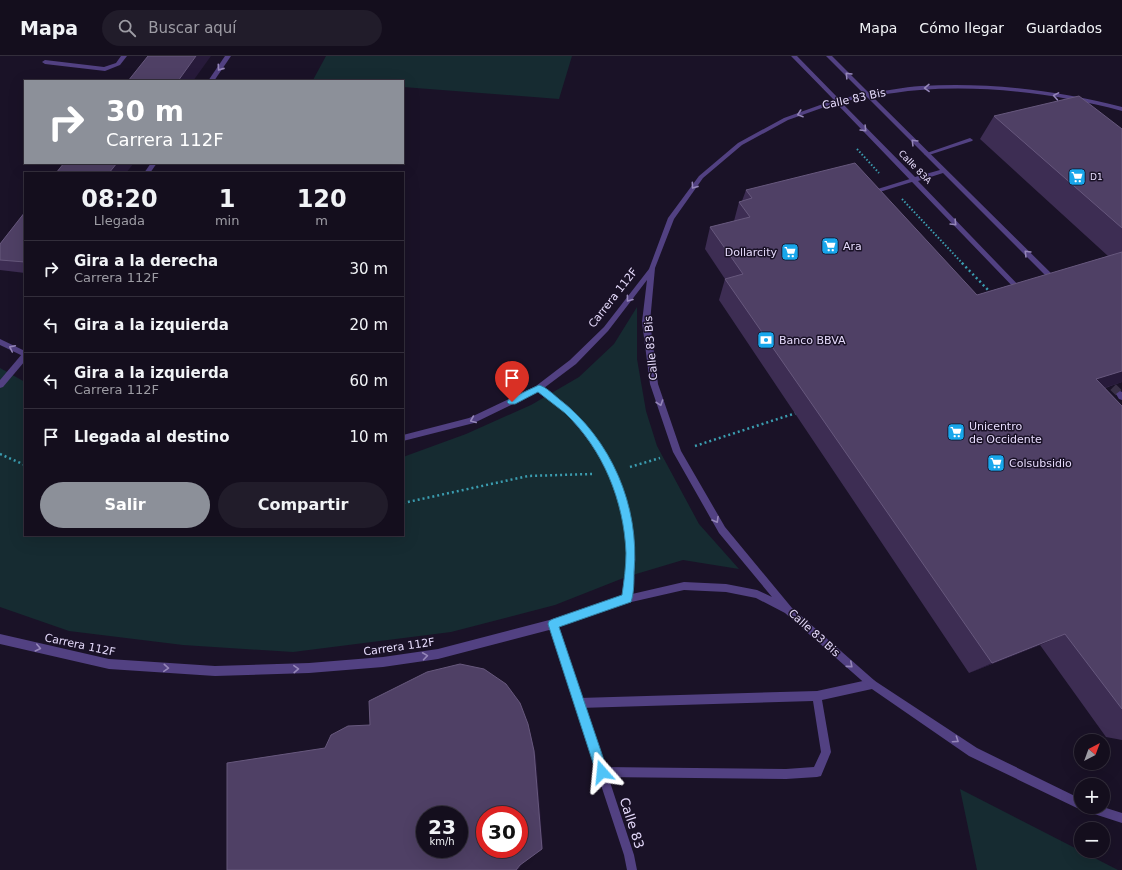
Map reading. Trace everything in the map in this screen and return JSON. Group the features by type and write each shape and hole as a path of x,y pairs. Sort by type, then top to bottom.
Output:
{"street":[{"path":"45,62 105,69 118,64 124,56"},
{"path":"212,80 228,56"},
{"name":"Calle 83A","path":"794,56 913,180 1022,290"},
{"name":"Calle 83A","path":"829,56 1053,282"},
{"name":"Calle 83 Bis","path":"1074,801 973,752 872,684 789,611 722,530 677,452 654,384 646,322 652,268 672,218 701,177 740,144 786,119 837,101 867,94 920,88 978,87 1038,92 1100,103 1122,109"},
{"path":"927,154 970,140"},
{"path":"862,195 944,171"},
{"name":"Carrera 112F","path":"404,438 471,421 539,388 573,362 606,329 652,268"},
{"path":"0,342 24,354"},
{"path":"0,385 16,368 24,356"},
{"path":"539,388 568,411 593,439 613,473 626,511 631,553 627,599"},
{"name":"Carrera 112F","path":"0,639 109,664 215,671 309,668 383,662 438,654 553,624 627,599 684,586 726,588 757,594 789,611"},
{"name":"Calle 83","path":"553,624 629,855 632,870"},
{"path":"579,703 817,696 872,684"},
{"path":"602,772 786,774 816,772 826,752 817,696"},
{"path":"1110,814 1122,818"}],"path":[{"path":"404,503 528,476 613,473 801,411"},
{"path":"0,454 24,465"}],"shaded area":[{"path":"326,56 572,56 559,99 404,87 404,80 313,80"},
{"path":"637,307 637,359 646,411 657,446 699,524 739,569 683,560 626,577 555,605 451,632 293,652 183,645 69,631 0,607 0,368 24,381 24,536 404,536 404,457 466,434 531,405 579,377 614,344"},
{"path":"960,789 1074,847 1074,858 1095,858 1118,870 977,870"}],"building":[{"path":"148,56 196,56 179,80 129,80"},
{"path":"1079,96 1122,129 1122,228 994,116"},
{"name":"Unicentro de Occidente","path":"855,163 977,295 1122,252 1122,371 1096,379 1122,406 1122,709 1065,634 992,663 725,279 743,274 710,227 750,217 739,202 752,198 746,190"},
{"path":"63,164 116,164 110,172 57,172"},
{"path":"24,213 24,262 0,260 0,244"},
{"path":"460,664 484,669 506,684 520,703 528,724 534,751 542,849 520,865 516,870 227,870 227,763 325,748 331,735 348,726 370,725 369,701 427,672"}],"tunnel":[{"path":"1105,379 1120,394"}],"place":[{"name":"D1","path":"1077,177"},
{"name":"Ara","path":"830,246"},
{"name":"Dollarcity","path":"790,252"},
{"name":"Banco BBVA","path":"766,340"},
{"name":"Unicentro de Occidente","path":"956,432"},
{"name":"Colsubsidio","path":"996,463"}],"route":[{"path":"512,402 539,388 568,411 593,439 613,473 626,511 631,553 627,599 553,624 602,772"}]}
